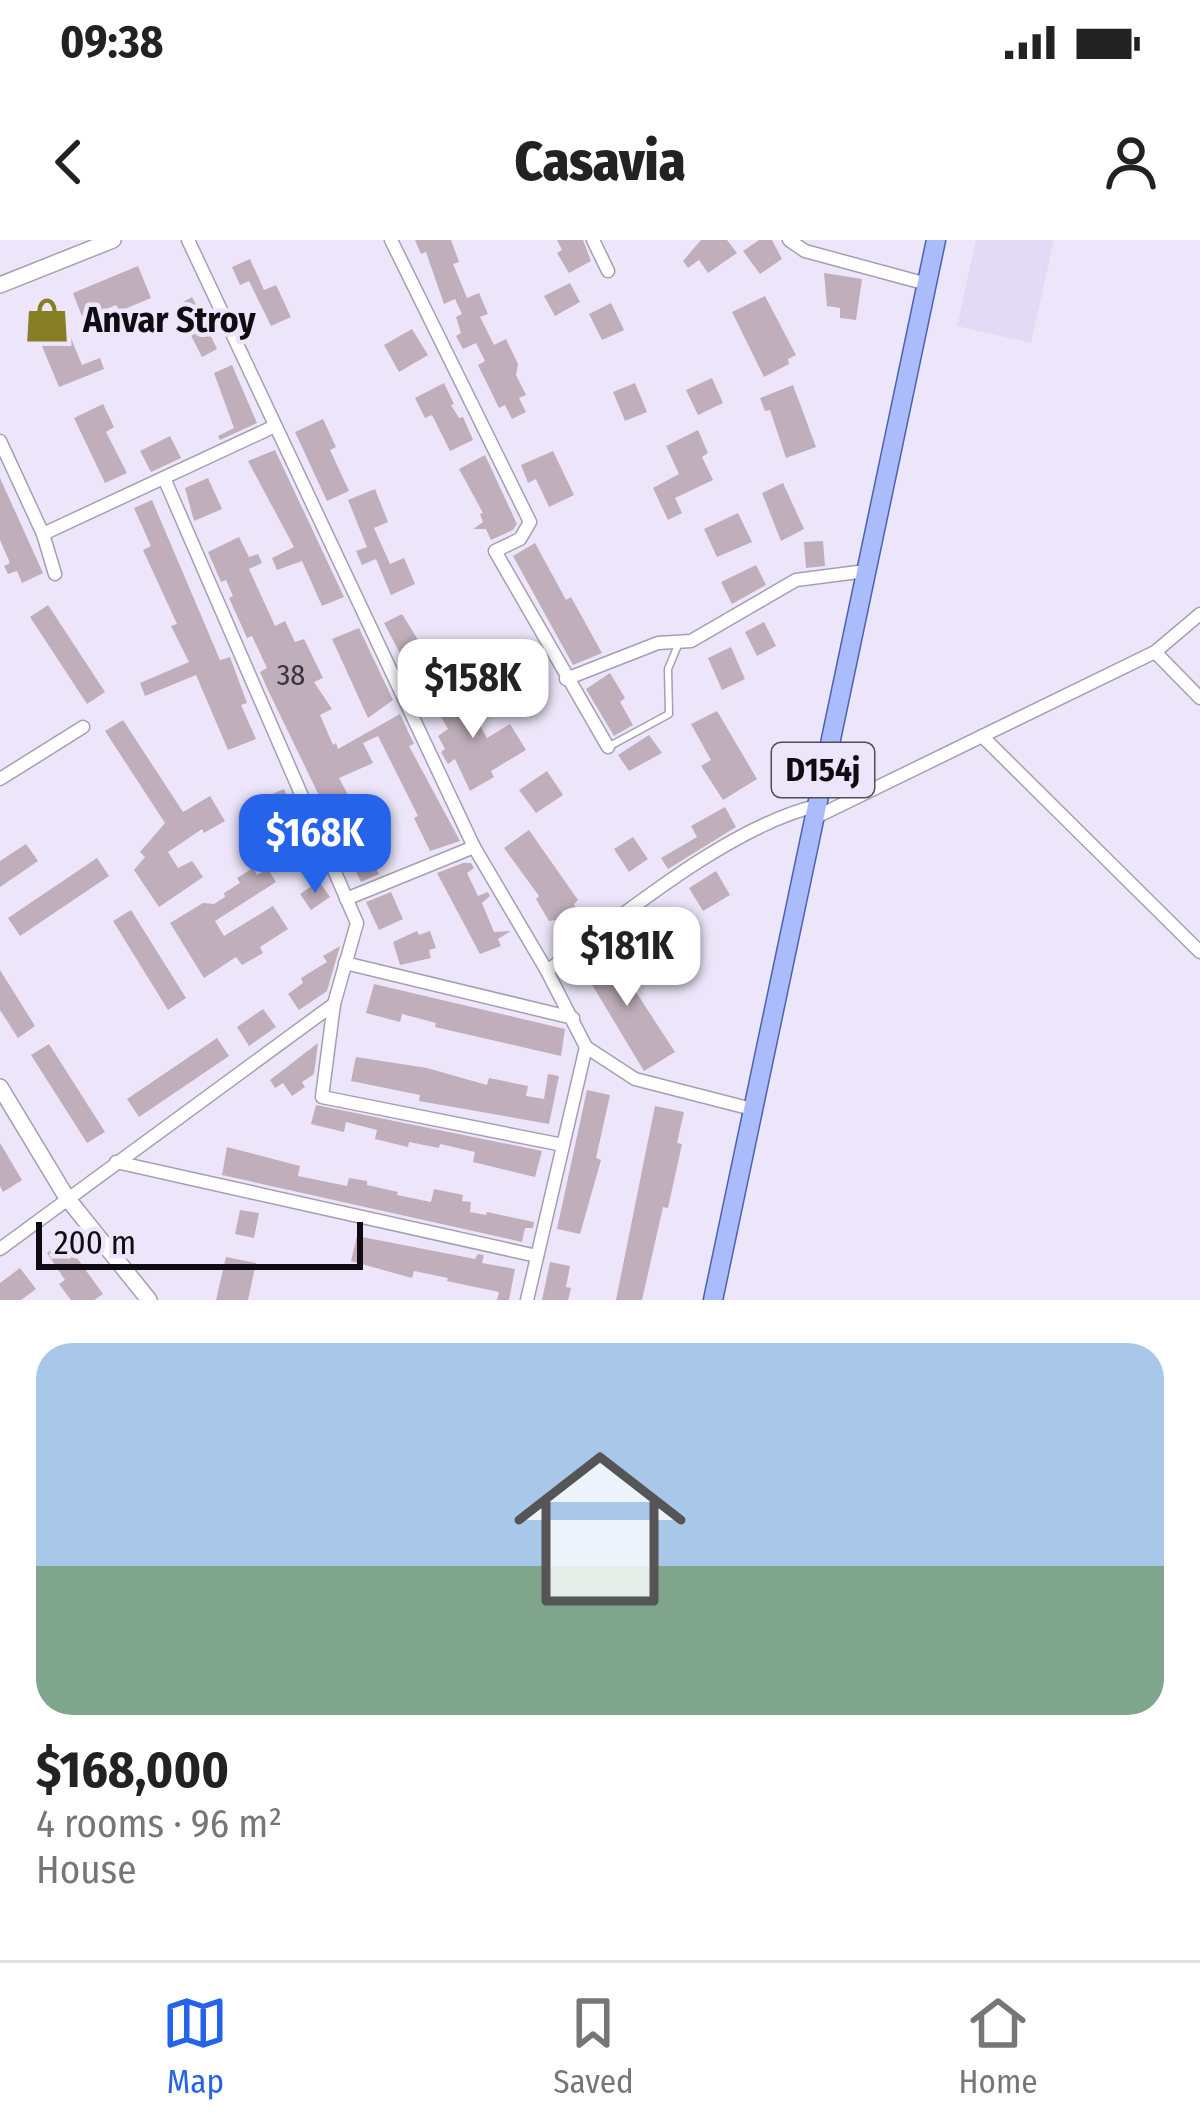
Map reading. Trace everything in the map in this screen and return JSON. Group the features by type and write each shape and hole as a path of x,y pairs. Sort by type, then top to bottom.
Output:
{"main road":[{"name":"D154j","path":"713,1300 936,240"}],"street":[{"path":"0,286 113,240"},
{"path":"188,240 474,847 548,971 586,1047 635,1079 752,1109"},
{"path":"392,240 530,522 520,539 495,550 608,747"},
{"path":"593,240 608,271"},
{"path":"790,240 805,251 927,284"},
{"path":"43,534 274,426"},
{"path":"0,441 43,534 55,574"},
{"path":"164,478 357,922 334,1004 322,1097 563,1145"},
{"path":"566,679 658,643 691,641 796,580 866,571"},
{"path":"548,971 670,881 782,814 814,812 982,736 1155,652 1200,614"},
{"path":"1155,652 1200,698"},
{"path":"0,779 83,727"},
{"path":"982,736 1200,952"},
{"path":"346,899 474,847"},
{"path":"345,963 573,1018"},
{"path":"0,1249 334,1004"},
{"path":"527,1300 586,1047"},
{"path":"0,1087 67,1198 148,1300"},
{"path":"116,1162 537,1256"}],"lane":[{"path":"608,747 669,714 668,669 679,642"}],"shaded area":[{"path":"976,240 1054,240 1031,343 957,326"}],"building":[{"path":"415,240 451,240 459,262 453,264 467,298 479,293 488,314 480,317 494,345 506,339 518,364 516,375 526,395 519,398 526,412 512,419 505,405 499,408 478,365 485,361 476,343 463,349 456,336 461,333 456,317 462,314 455,299 444,304 426,252 421,254"},
{"path":"557,240 583,240 591,261 569,273 557,253 562,250"},
{"path":"701,240 727,240 737,253 708,273 699,260 688,268 683,261"},
{"path":"759,240 772,240 782,259 760,274 743,251"},
{"path":"250,259 264,290 276,285 291,317 271,326 249,281 240,285 232,267"},
{"path":"138,266 151,298 120,311 116,305 83,319 73,293"},
{"path":"824,273 862,279 856,320 840,318 840,308 827,306"},
{"path":"570,283 580,302 555,316 544,296"},
{"path":"765,296 796,355 764,377 732,312"},
{"path":"192,297 206,324 216,324 208,330 217,349 202,357 176,306"},
{"path":"55,299 82,365 100,358 104,369 59,387 27,310"},
{"path":"611,303 624,330 602,340 589,314"},
{"path":"412,329 428,355 399,372 384,345"},
{"path":"232,365 257,423 220,440 218,436 234,428 214,373"},
{"path":"712,378 723,403 698,415 686,390"},
{"path":"444,383 451,405 463,417 473,440 450,451 432,415 425,418 415,398"},
{"path":"635,383 647,412 625,421 613,392"},
{"path":"793,385 816,447 786,458 770,410 765,411 760,398"},
{"path":"103,404 114,427 106,432 127,473 105,483 74,418"},
{"path":"323,419 336,447 330,450 349,491 327,501 295,432"},
{"path":"698,430 708,453 702,457 713,480 675,498 682,513 668,520 653,488 679,474 666,446"},
{"path":"170,436 181,458 151,472 140,451"},
{"path":"275,450 344,597 322,606 302,561 277,570 272,558 294,547 248,461"},
{"path":"553,451 574,495 549,507 536,479 528,483 521,465"},
{"path":"485,455 517,524 491,540 486,529 473,529 483,522 483,513 459,469"},
{"path":"0,478 43,573 22,583 17,571 8,574 4,566 10,563 0,540"},
{"path":"208,478 222,509 194,521 185,488"},
{"path":"783,483 804,529 781,541 762,493"},
{"path":"375,489 388,522 374,528 390,564 404,558 415,584 391,595 376,559 362,565 356,551 367,547 348,500"},
{"path":"152,500 220,660 230,657 247,703 241,705 256,739 228,750 196,675 145,696 140,683 189,662 143,550 151,546 134,508"},
{"path":"738,513 752,542 717,557 704,529"},
{"path":"239,537 249,557 258,554 262,563 249,569 275,626 285,621 295,642 304,639 323,678 314,682 332,709 320,715 333,745 338,749 400,714 414,744 409,746 460,841 430,851 378,736 363,743 373,763 339,778 370,836 356,843 368,870 376,868 379,874 361,882 266,686 260,672 267,668 252,636 247,638 226,580 221,582 208,552"},
{"path":"823,541 825,566 806,568 804,542"},
{"path":"535,543 602,653 573,665 513,556"},
{"path":"756,565 766,585 732,604 721,582"},
{"path":"48,605 105,692 87,704 30,617"},
{"path":"402,614 431,661 444,654 448,663 414,680 384,623"},
{"path":"764,622 776,646 757,656 745,632"},
{"path":"359,628 393,700 368,718 332,639"},
{"path":"731,647 745,679 722,690 708,658"},
{"path":"610,673 625,698 620,702 633,725 614,736 586,689"},
{"path":"458,686 487,738 510,724 526,750 491,771 494,777 470,791 455,759 448,764 441,752 445,749 438,736 448,729 432,701"},
{"path":"717,711 757,779 723,800 701,766 711,760 691,724"},
{"path":"123,720 183,812 210,796 225,821 204,833 202,829 168,852 178,868 192,861 203,877 159,907 134,870 145,857 140,852 165,823 105,731"},
{"path":"649,735 662,753 629,771 618,755"},
{"path":"547,771 563,795 536,813 519,790"},
{"path":"284,789 297,819 292,821 312,859 291,870 286,860 291,856 276,828 270,831 256,801"},
{"path":"725,807 736,827 668,869 661,858 697,837 691,826"},
{"path":"529,830 578,900 574,904 587,928 569,942 555,920 549,921 536,899 539,896 504,848"},
{"path":"633,837 648,859 629,872 614,849"},
{"path":"26,844 38,861 0,887 0,861"},
{"path":"97,858 109,876 20,936 8,918"},
{"path":"463,863 474,868 467,873 478,896 488,892 490,896 482,903 494,932 511,931 498,939 501,946 480,954 437,873"},
{"path":"253,868 257,875 268,869 276,882 215,921 224,936 273,906 288,929 260,947 263,953 242,965 236,957 204,978 170,923 203,903 214,904 225,897 224,893 240,883 237,878"},
{"path":"716,871 730,895 703,911 689,888"},
{"path":"319,881 330,897 311,910 300,894"},
{"path":"391,892 403,919 379,930 366,902"},
{"path":"131,910 186,998 168,1010 113,921"},
{"path":"417,931 419,935 430,931 436,948 429,950 431,958 400,965 393,942"},
{"path":"340,946 327,991 299,1010 288,994 303,983 301,978 327,962 323,956"},
{"path":"606,946 675,1052 644,1071 579,963"},
{"path":"0,970 35,1026 18,1038 0,1010"},
{"path":"374,984 565,1029 561,1056 435,1027 436,1023 402,1014 400,1022 366,1013"},
{"path":"263,1009 276,1027 249,1046 237,1027"},
{"path":"217,1038 229,1056 139,1117 127,1099"},
{"path":"318,1043 314,1074 302,1082 305,1087 292,1096 283,1083 275,1088 270,1080"},
{"path":"49,1044 105,1132 87,1143 31,1055"},
{"path":"356,1057 427,1068 487,1085 489,1078 528,1086 526,1096 544,1099 548,1074 559,1076 549,1124 419,1101 420,1095 351,1081"},
{"path":"587,1090 610,1095 596,1158 601,1160 580,1234 557,1229"},
{"path":"316,1105 542,1151 535,1177 473,1162 475,1152 440,1144 439,1148 409,1142 408,1147 375,1139 377,1130 346,1122 344,1132 311,1124"},
{"path":"655,1106 684,1112 677,1143 682,1144 642,1300 616,1300"},
{"path":"0,1143 22,1180 3,1192 0,1186"},
{"path":"227,1147 300,1166 298,1176 347,1186 349,1178 367,1181 367,1185 397,1195 431,1202 434,1189 463,1195 462,1201 471,1202 470,1212 534,1222 533,1228 525,1228 522,1242 222,1175"},
{"path":"240,1210 259,1213 254,1238 235,1234"},
{"path":"357,1236 475,1259 484,1255 482,1263 515,1269 509,1300 497,1300 499,1292 448,1278 414,1271 412,1278 351,1261"},
{"path":"64,1240 103,1294 94,1300 71,1300 59,1284 65,1280 47,1253"},
{"path":"226,1257 256,1263 248,1300 216,1300"},
{"path":"550,1262 570,1266 568,1300 542,1300"},
{"path":"20,1268 36,1289 21,1300 0,1300 0,1283"}],"place":[{"name":"Anvar Stroy","path":"47,320"}]}
